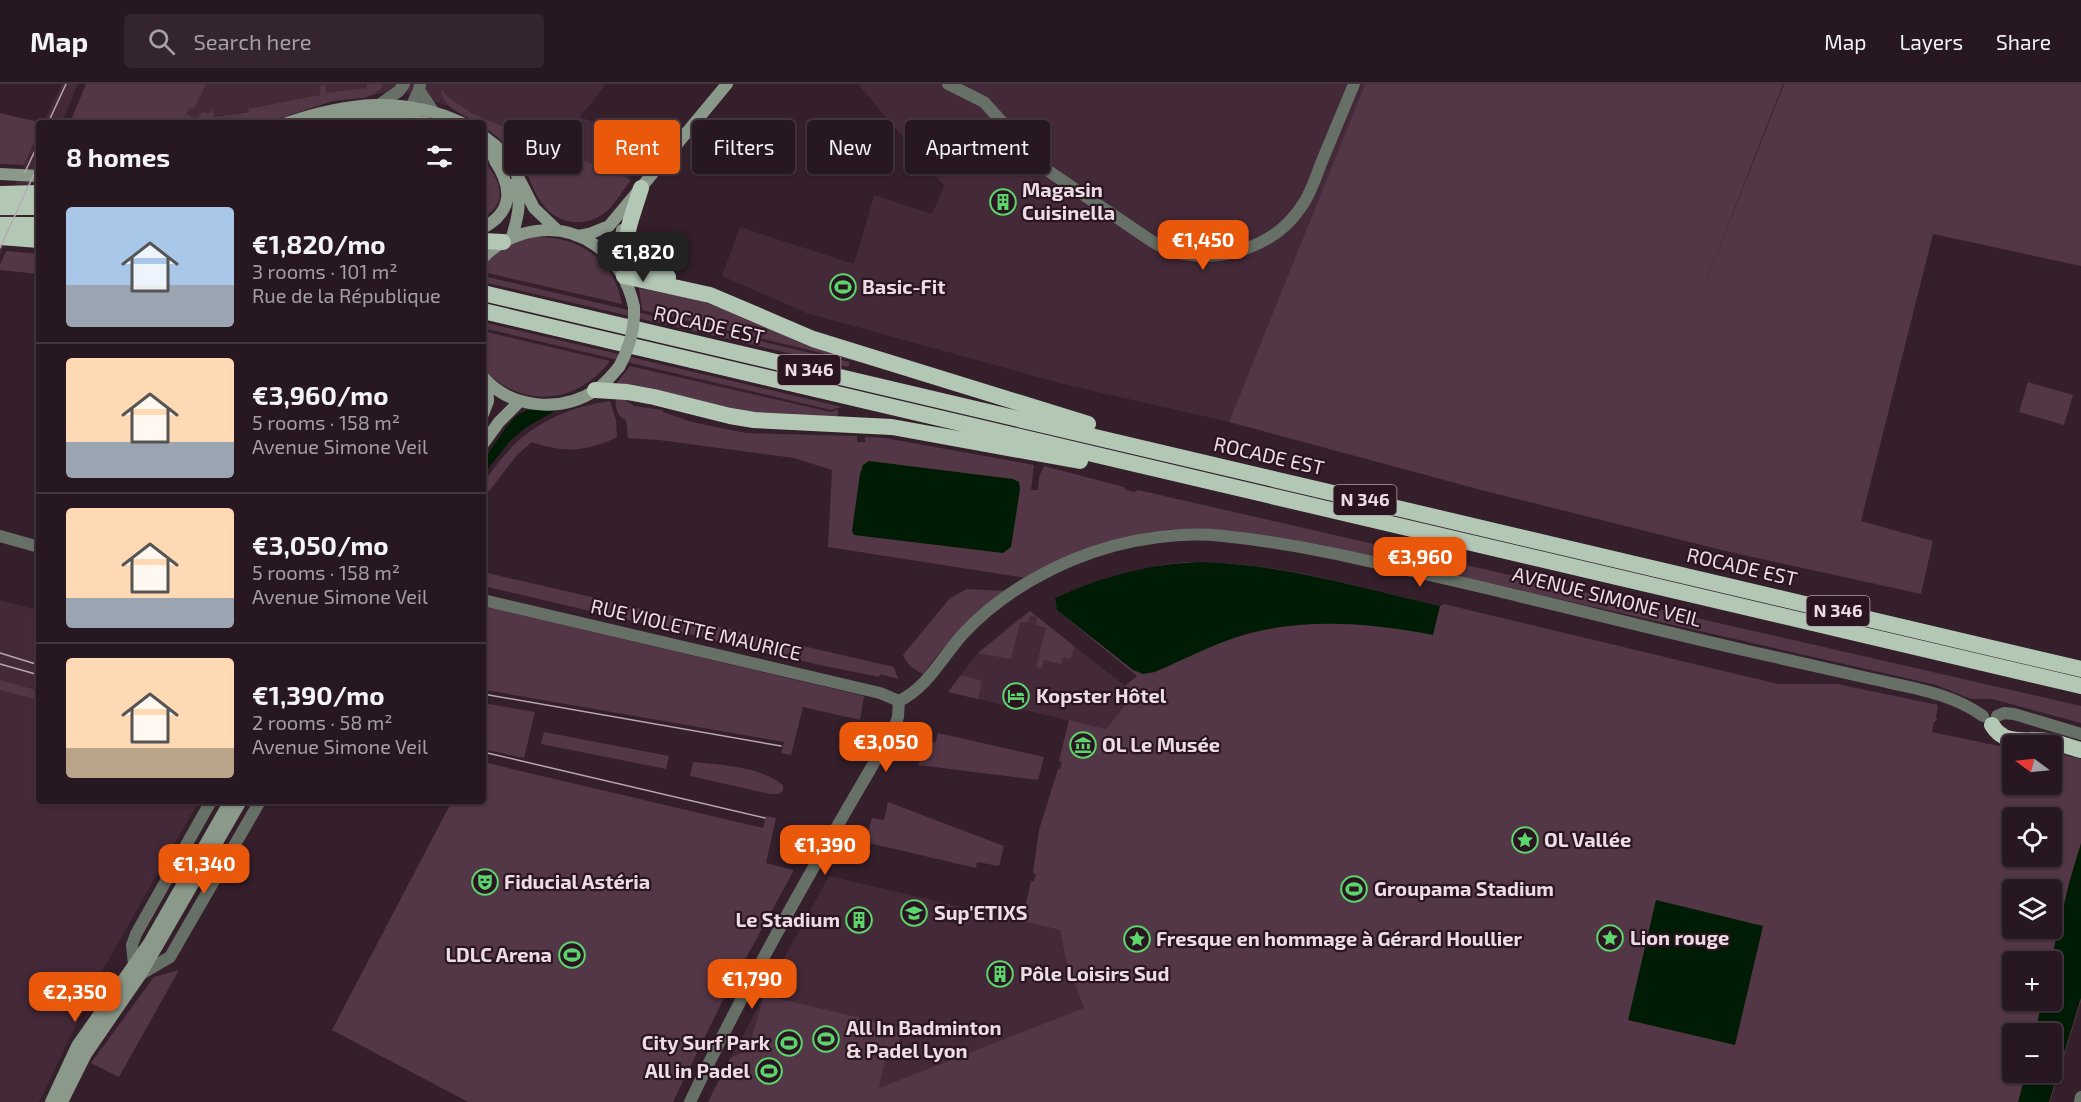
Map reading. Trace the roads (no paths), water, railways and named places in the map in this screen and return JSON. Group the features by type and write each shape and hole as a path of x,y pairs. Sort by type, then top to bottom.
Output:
{"highway":[{"path":"641,188 627,233 627,246 631,256 643,269 690,283 710,295 813,339 1048,413 1122,433 1136,446"},
{"path":"0,194 36,193"},
{"path":"0,207 36,207"},
{"path":"0,225 36,225"},
{"path":"0,237 36,240"},
{"path":"486,241 507,240"},
{"path":"622,273 710,295"},
{"name":"ROCADE EST","path":"486,294 2081,669"},
{"name":"ROCADE EST","path":"486,311 2078,688"},
{"path":"596,390 654,397 754,420 892,427 1083,462 1102,456"},
{"path":"1991,719 2001,736 2008,739 2047,741 2081,750"}],"main road":[{"path":"578,236 609,226 727,84"},
{"path":"296,120 330,109 379,105 420,120"},
{"path":"340,120 370,115 433,111 455,120"},
{"path":"486,138 496,146 513,167 534,208 556,230"},
{"path":"486,150 506,168 519,194 519,212 507,240"},
{"path":"486,151 504,179 508,192 507,204 502,214 486,226"},
{"path":"0,174 36,176"},
{"path":"486,381 502,393 520,401 539,405 559,404 578,399 609,380 626,356 633,332 634,308 618,257 620,240 628,216 641,188"},
{"path":"486,256 507,240 534,231 556,230 578,236 602,250 622,273"},
{"path":"486,387 488,401 486,406"},
{"path":"486,442 499,422 520,401"},
{"path":"51,1102 77,1046 138,969 228,804"},
{"path":"63,1102 86,1054 239,804"}],"street":[{"path":"948,84 984,102 1002,122 1012,147 1149,240 1172,252 1210,256 1240,252 1262,242 1282,229 1302,207 1353,84"},
{"path":"401,87 403,112"},
{"path":"379,105 401,87"},
{"path":"403,112 420,87 433,111"},
{"name":"AVENUE SIMONE VEIL","path":"899,701 913,694 923,685 964,633 993,607 1049,571 1082,556 1145,539 1182,535 1219,535 1342,555 1706,642 1918,689 1954,700 1991,719 2004,713 2014,714 2081,734"},
{"path":"0,536 36,546"},
{"name":"RUE VIOLETTE MAURICE","path":"486,601 880,693 899,701"},
{"path":"690,1102 743,994 894,729 898,717 899,701"},
{"path":"209,804 136,934 132,945 138,969 170,957 258,804"},
{"path":"2080,1102 2081,1097"}],"tram line":[{"path":"49,120 66,84"},
{"path":"25,172 36,148"},
{"path":"0,248 36,170"},
{"path":"0,653 36,664"},
{"path":"0,664 36,674"},
{"path":"486,695 781,746"},
{"path":"486,753 765,818"}],"place":[{"name":"Magasin Cuisinella","path":"1003,202"},
{"name":"Basic-Fit","path":"843,287"},
{"name":"Kopster Hôtel","path":"1016,696"},
{"name":"OL Le Musée","path":"1083,745"},
{"name":"OL Vallée","path":"1525,840"},
{"name":"Fiducial Astéria","path":"485,882"},
{"name":"Groupama Stadium","path":"1354,889"},
{"name":"Sup'ETIXS","path":"914,913"},
{"name":"Le Stadium","path":"859,920"},
{"name":"Lion rouge","path":"1610,938"},
{"name":"Fresque en hommage à Gérard Houllier","path":"1137,939"},
{"name":"LDLC Arena","path":"572,955"},
{"name":"Pôle Loisirs Sud","path":"1000,974"},
{"name":"All In Badminton & Padel Lyon","path":"826,1039"},
{"name":"City Surf Park","path":"789,1043"},
{"name":"All in Padel","path":"769,1071"}]}
